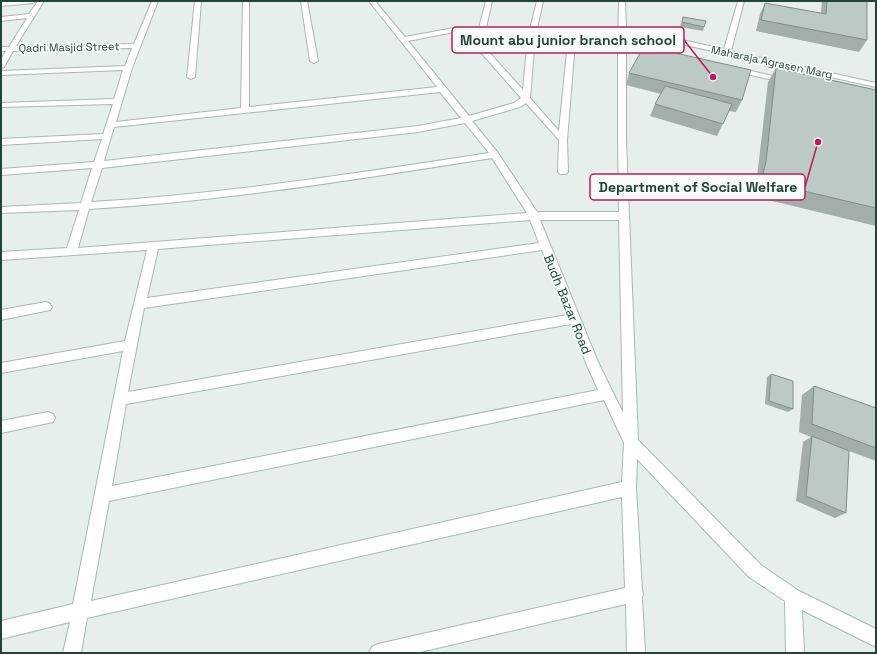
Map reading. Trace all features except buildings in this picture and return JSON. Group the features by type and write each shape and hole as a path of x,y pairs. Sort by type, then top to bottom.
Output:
{"street":[{"path":"1,4 33,1"},
{"path":"1,65 41,1"},
{"path":"71,252 128,68 154,1"},
{"path":"191,78 198,1"},
{"path":"245,110 246,1"},
{"path":"304,1 314,61"},
{"name":"Budh Bazar Road","path":"372,1 495,155 534,216 544,246 606,394 631,443 629,488 636,653"},
{"path":"482,30 489,1"},
{"path":"526,99 532,35 540,1"},
{"path":"622,1 624,216 631,443 755,571 793,597 876,638"},
{"path":"727,52 741,1"},
{"path":"1,19 32,16"},
{"path":"403,40 464,29 622,44 668,54"},
{"path":"464,29 563,140"},
{"name":"Maharaja Agrasen Marg","path":"622,29 876,85"},
{"path":"563,172 563,140 572,39"},
{"name":"Qadri Masjid Street","path":"1,49 137,46"},
{"name":"Maharaja Agrasen Marg","path":"722,66 791,82"},
{"path":"1,72 128,68"},
{"path":"111,125 443,89"},
{"path":"1,172 98,166 411,130 466,120 517,105 526,99"},
{"path":"1,105 118,101"},
{"path":"1,142 107,136"},
{"path":"1,210 85,206 262,190 495,155"},
{"path":"1,256 152,246 534,216 624,216"},
{"path":"72,653 130,346 152,246"},
{"path":"139,304 544,246"},
{"path":"1,315 46,307"},
{"path":"121,399 574,319"},
{"path":"1,368 130,346"},
{"path":"103,495 606,394"},
{"path":"1,427 48,418"},
{"path":"1,630 629,488"},
{"path":"378,653 634,594"},
{"path":"793,597 795,653"}],"place":[{"name":"Mount abu junior branch school","path":"713,77"},
{"name":"Department of Social Welfare","path":"818,142"}]}
